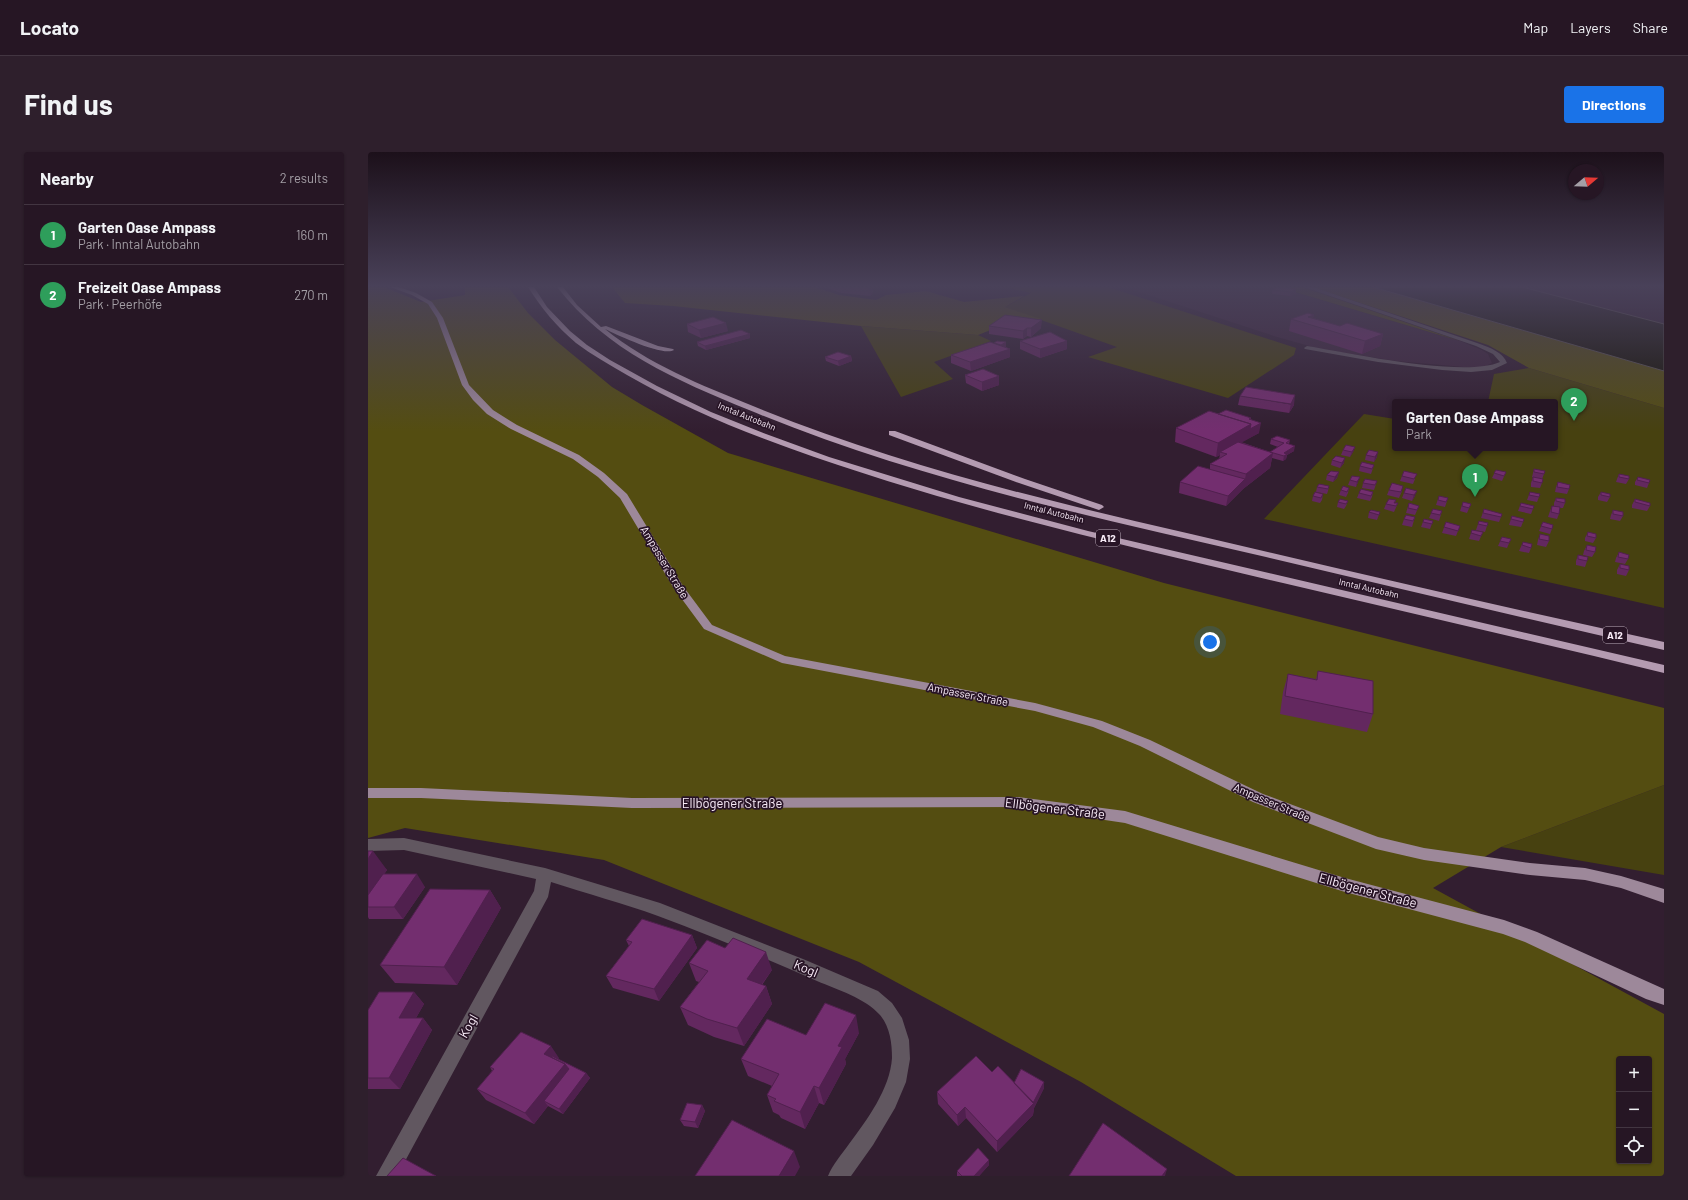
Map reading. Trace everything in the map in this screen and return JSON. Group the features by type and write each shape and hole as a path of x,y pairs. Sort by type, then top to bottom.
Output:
{"highway":[{"name":"Inntal Autobahn","path":"571,335 594,353 649,385 722,420 852,468 982,506 1142,547 1664,669"},
{"name":"Inntal Autobahn","path":"608,335 626,348 678,377 754,411 819,436 885,457 1008,492 1162,530 1664,646"},
{"path":"625,335 657,348 671,350"},
{"path":"892,434 1078,501 1135,517 1162,530"}],"main road":[{"name":"Ampasser Straße","path":"447,335 466,385 490,412 514,427 576,457 601,475 624,496 678,587 708,627 782,659 1035,707 1097,724 1145,743 1258,798 1376,843 1424,854 1530,869 1585,874 1621,882 1664,896"},
{"name":"Ellbögener Straße","path":"368,793 421,793 632,803 1018,802 1125,817 1345,885 1504,928 1531,937 1664,998"}],"street":[{"path":"1307,348 1422,366 1464,370 1488,370 1496,368 1504,363 1503,360 1495,353 1478,345 1448,335"},
{"name":"Kogl","path":"368,844 404,844 545,874 660,910 796,964 872,997 886,1009 896,1024 900,1040 901,1059 896,1082 885,1107 866,1138 838,1176"},
{"name":"Kogl","path":"386,1176 542,892 545,874"}],"shaded area":[{"path":"368,335 550,335 612,387 728,453 1164,583 1664,708 1664,785 1501,847 1433,888 1664,1014 1664,1176 1236,1176 1081,1082 859,962 604,860 405,828 368,838"},
{"path":"866,335 975,335 991,341 934,362 953,379 901,397"},
{"path":"1083,335 1255,335 1296,348 1294,355 1228,398 1088,357 1117,347"},
{"path":"1270,335 1439,335 1482,350 1488,354 1492,363 1484,367 1463,367 1396,361 1320,349"},
{"path":"1457,335 1539,335 1664,371 1664,408 1529,368 1488,345"},
{"path":"1539,335 1664,335 1664,371"},
{"path":"1529,368 1664,408 1664,608 1264,519 1364,414 1392,419 1392,451 1558,451 1558,399 1489,399 1494,374"},
{"path":"1664,785 1664,875 1501,847"}],"building":[{"path":"723,335 747,335 705,346 697,342"},
{"path":"1041,335 1055,335 1067,341 1040,349 1020,341"},
{"path":"1344,335 1381,335 1365,341"},
{"path":"997,341 1006,342 1001,345 994,343"},
{"path":"990,342 1010,349 970,362 951,355"},
{"path":"838,352 851,356 838,361 825,357"},
{"path":"983,369 999,376 982,382 965,375"},
{"path":"1246,387 1295,395 1291,404 1240,396"},
{"path":"1226,410 1251,418 1249,419 1261,423 1250,429 1251,424 1218,414"},
{"path":"1209,411 1251,424 1218,443 1176,428"},
{"path":"1277,436 1290,440 1286,443 1295,446 1284,453 1287,454 1284,456 1270,452 1284,443 1271,439"},
{"path":"1238,442 1273,453 1246,474 1210,464 1227,454 1220,452"},
{"path":"1346,445 1355,447 1352,452 1343,450"},
{"path":"1369,450 1378,452 1375,457 1366,455"},
{"path":"1336,456 1345,458 1342,463 1332,460"},
{"path":"1362,462 1374,465 1372,469 1360,466"},
{"path":"1198,466 1245,479 1228,496 1180,482"},
{"path":"1534,469 1545,471 1544,474 1534,472"},
{"path":"1496,470 1506,472 1504,476 1494,473"},
{"path":"1331,471 1339,472 1335,477 1327,475"},
{"path":"1404,471 1417,474 1414,479 1402,476"},
{"path":"1619,474 1629,476 1629,479 1619,477"},
{"path":"1352,476 1360,477 1357,482 1350,480"},
{"path":"1533,477 1543,479 1542,483 1533,481"},
{"path":"1638,477 1650,480 1649,483 1637,480"},
{"path":"1365,479 1377,481 1375,485 1363,483"},
{"path":"1558,482 1570,485 1569,489 1557,487"},
{"path":"1392,483 1403,486 1401,492 1389,490"},
{"path":"1319,484 1329,486 1328,489 1317,487"},
{"path":"1343,486 1349,488 1347,492 1341,490"},
{"path":"1406,488 1417,491 1414,495 1404,493"},
{"path":"1361,489 1373,492 1371,496 1359,493"},
{"path":"1315,492 1323,494 1321,498 1313,496"},
{"path":"1530,492 1540,494 1539,497 1529,495"},
{"path":"1601,492 1610,494 1610,497 1601,495"},
{"path":"1439,496 1448,498 1446,502 1438,500"},
{"path":"1556,498 1565,499 1565,503 1556,501"},
{"path":"1340,499 1348,501 1346,504 1338,502"},
{"path":"1389,499 1396,500 1394,503 1398,503 1396,506 1386,504"},
{"path":"1635,499 1650,503 1650,506 1635,502"},
{"path":"1463,502 1471,504 1469,508 1462,506"},
{"path":"1409,503 1419,506 1417,510 1408,508"},
{"path":"1521,503 1534,506 1533,509 1520,506"},
{"path":"1552,506 1560,507 1559,514 1551,512"},
{"path":"1433,509 1442,511 1440,515 1431,513"},
{"path":"1484,509 1502,514 1501,517 1483,513"},
{"path":"1371,510 1380,512 1379,515 1369,512"},
{"path":"1613,510 1623,512 1623,516 1613,514"},
{"path":"1406,515 1415,517 1413,521 1404,519"},
{"path":"1512,516 1524,519 1523,522 1511,519"},
{"path":"1424,519 1433,521 1432,524 1423,522"},
{"path":"1479,521 1488,523 1487,526 1478,524"},
{"path":"1446,522 1460,526 1458,531 1444,527"},
{"path":"1543,522 1553,525 1552,529 1541,526"},
{"path":"1472,530 1483,532 1481,536 1471,533"},
{"path":"1588,532 1596,534 1596,538 1587,536"},
{"path":"1540,534 1549,536 1549,541 1539,539"},
{"path":"1502,537 1511,539 1509,543 1500,541"},
{"path":"1523,542 1532,544 1531,548 1522,545"},
{"path":"1587,545 1596,547 1595,552 1586,550"},
{"path":"1619,552 1629,555 1628,559 1618,557"},
{"path":"1578,555 1588,557 1587,561 1578,559"},
{"path":"1620,564 1629,566 1629,570 1620,568"},
{"path":"1318,671 1373,681 1373,714 1285,696 1288,674 1317,680"},
{"path":"368,851 373,851 368,859"},
{"path":"383,874 417,874 394,907 368,907 368,895"},
{"path":"430,889 490,890 444,967 380,965"},
{"path":"642,919 692,935 654,989 606,976 632,942 626,940"},
{"path":"733,938 766,952 747,979 766,986 737,1028 707,1019 680,1007 708,971 689,963 707,940 725,948"},
{"path":"379,992 414,992 399,1018 423,1018 389,1078 368,1078 368,1010"},
{"path":"825,1003 856,1015 838,1046 842,1047 819,1088 814,1086 800,1112 774,1101 776,1099 767,1095 779,1074 741,1059 767,1019 806,1035"},
{"path":"521,1032 551,1046 544,1054 565,1064 525,1113 477,1089 494,1069 490,1067"},
{"path":"552,1056 586,1073 559,1109 544,1101 569,1069 565,1064 551,1057"},
{"path":"976,1056 992,1072 998,1066 1034,1103 997,1141 965,1107 957,1115 937,1092"},
{"path":"1021,1069 1044,1082 1033,1103 1014,1083"},
{"path":"687,1103 702,1105 695,1122 680,1120"},
{"path":"732,1120 794,1151 779,1176 695,1176"},
{"path":"1103,1123 1167,1169 1162,1176 1069,1176"},
{"path":"978,1148 989,1160 974,1176 962,1176 957,1171"},
{"path":"403,1158 436,1176 387,1176"}],"place":[{"name":"Freizeit Oase Ampass","path":"1574,421"},
{"name":"Garten Oase Ampass","path":"1475,497"}]}
